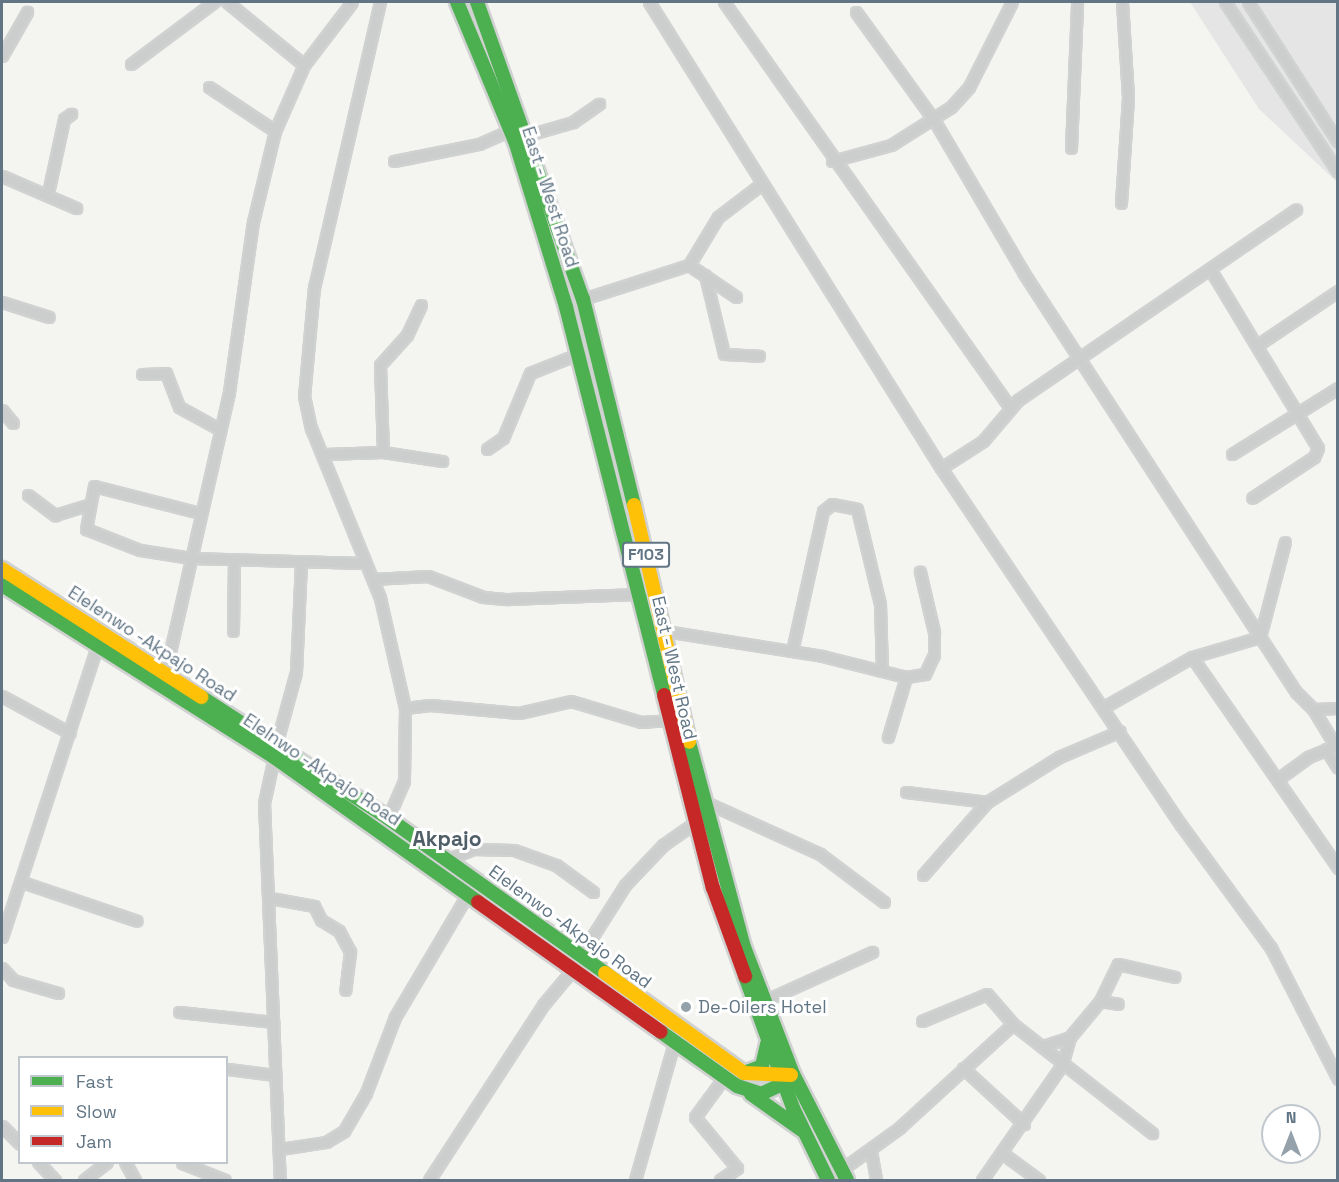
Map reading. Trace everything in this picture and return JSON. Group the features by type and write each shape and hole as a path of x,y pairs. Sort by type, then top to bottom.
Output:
{"main road":[{"name":"East - West Road","path":"457,2 511,130 578,354 694,824 767,1038 811,1130"},
{"name":"East - West Road","path":"477,2 528,135 583,299 665,631 701,800 788,1078"},
{"name":"Elelenwo -Akpajo Road","path":"2,570 165,674 275,751 388,818 577,962 744,1073 788,1078"},
{"name":"Elelnwo -Akpajo Road","path":"2,585 275,751 470,892 577,962 675,1040 725,1076 811,1130"},
{"path":"744,1073 762,1066 767,1038"},
{"path":"751,1094 788,1078"},
{"name":"F103","path":"811,1130 844,1175"},
{"name":"F103","path":"811,1130 828,1180"}],"street":[{"path":"131,64 214,2"},
{"path":"227,2 303,65"},
{"path":"165,674 229,392 253,222 275,131 303,65 352,2"},
{"path":"380,2 357,84 305,352 304,396 311,428 325,454 362,563 373,579 405,708 404,781 388,818"},
{"path":"649,2 760,185 941,468 1271,948 1338,1079"},
{"path":"832,161 891,145 934,120 969,87 1012,2"},
{"path":"1071,148 1077,2"},
{"path":"1121,203 1128,97 1122,2"},
{"path":"1225,2 1338,172"},
{"path":"1248,2 1338,142"},
{"path":"727,3 832,161 1010,407"},
{"path":"2,56 27,12"},
{"path":"856,12 934,120 1023,272 1080,356 1260,637 1313,709 1333,746 1338,768"},
{"path":"209,87 275,131"},
{"path":"528,135 573,122 599,104"},
{"path":"48,193 64,120 71,114"},
{"path":"394,161 479,144 511,130"},
{"path":"2,176 48,193 76,208"},
{"path":"583,299 689,265 718,217 760,185"},
{"path":"941,468 983,441 1010,407 1080,356 1296,210"},
{"path":"689,265 735,297"},
{"path":"1210,269 1301,412 1317,453 1252,498"},
{"path":"705,275 724,354 759,356"},
{"path":"1259,344 1338,291"},
{"path":"2,302 49,316"},
{"path":"383,452 380,365 407,335 421,305"},
{"path":"487,449 503,438 530,373 578,354"},
{"path":"142,374 166,373 179,407 219,429"},
{"path":"1232,453 1301,412 1308,403 1338,388"},
{"path":"2,410 14,423"},
{"path":"325,454 383,452 442,461"},
{"path":"200,513 106,485 94,486 87,505 90,534 140,550 191,558 362,563"},
{"path":"28,495 55,515 87,505"},
{"path":"792,651 823,511 832,504 857,509 880,604 882,671"},
{"path":"1260,637 1285,542"},
{"path":"233,631 234,560"},
{"path":"280,1180 270,898 264,803 296,672 301,562"},
{"path":"665,631 792,651 906,677 925,674 934,655 932,606 921,572"},
{"path":"373,579 428,576 483,597 507,599 638,594"},
{"path":"1104,707 1192,657 1260,637"},
{"path":"2,937 22,882 98,644"},
{"path":"1192,657 1215,697 1278,779 1338,868"},
{"path":"888,737 906,677"},
{"path":"2,696 70,733"},
{"path":"405,708 430,705 519,713 571,701 641,722 668,720"},
{"path":"1313,709 1338,708"},
{"path":"923,875 987,802 1059,757 1120,731"},
{"path":"1278,779 1333,746"},
{"path":"906,792 987,802"},
{"path":"701,800 820,854 884,902"},
{"path":"433,1179 543,1005 577,962 625,885 663,845 694,824"},
{"path":"446,860 473,849 514,850 556,865 593,892"},
{"path":"22,882 137,921"},
{"path":"280,1149 326,1142 344,1131 366,1093 400,1007 470,892"},
{"path":"270,898 314,906 321,920 339,930 350,952 345,990"},
{"path":"764,1001 872,952"},
{"path":"982,1180 1024,1124 1062,1065 1070,1037 1100,1001 1118,964 1175,977"},
{"path":"2,968 13,981 58,993"},
{"path":"922,1021 982,993 1013,1024 1043,1046 1062,1065 1152,1133"},
{"path":"1100,1001 1118,1004"},
{"path":"179,1012 273,1022"},
{"path":"844,1175 1013,1024"},
{"path":"1043,1046 1070,1037"},
{"path":"635,1180 675,1040"},
{"path":"963,1068 1024,1124"},
{"path":"228,1069 275,1075"},
{"path":"720,1180 737,1168 695,1117 725,1076"},
{"path":"2,1126 18,1142"},
{"path":"871,1151 876,1180"},
{"path":"1002,1153 1039,1180"},
{"path":"42,1164 55,1180"},
{"path":"84,1180 104,1164"},
{"path":"126,1164 135,1180"},
{"path":"185,1164 225,1180"}],"shaded area":[{"path":"1190,2 1337,2 1337,182 1259,109"}],"traffic: fast":[{"path":"457,2 515,141 566,307 664,695"},
{"path":"477,2 583,299 634,505"},
{"path":"2,585 274,757 478,902"},
{"path":"201,697 388,818 605,973"},
{"path":"689,742 744,947 793,1074 847,1180"},
{"path":"745,976 793,1108 828,1180"},
{"path":"661,1032 737,1086 761,1094 793,1079"},
{"path":"744,1073 762,1066 767,1044"},
{"path":"751,1094 803,1131"}],"traffic: slow":[{"path":"634,505 689,742"},
{"path":"2,569 201,697"},
{"path":"605,973 744,1073 791,1075"}],"traffic: jam":[{"path":"664,695 713,888 745,976"},
{"path":"478,902 661,1032"}],"place":[{"name":"De-Oilers Hotel","path":"686,1007"}],"district":[{"name":"Akpajo","path":"447,839"}]}
